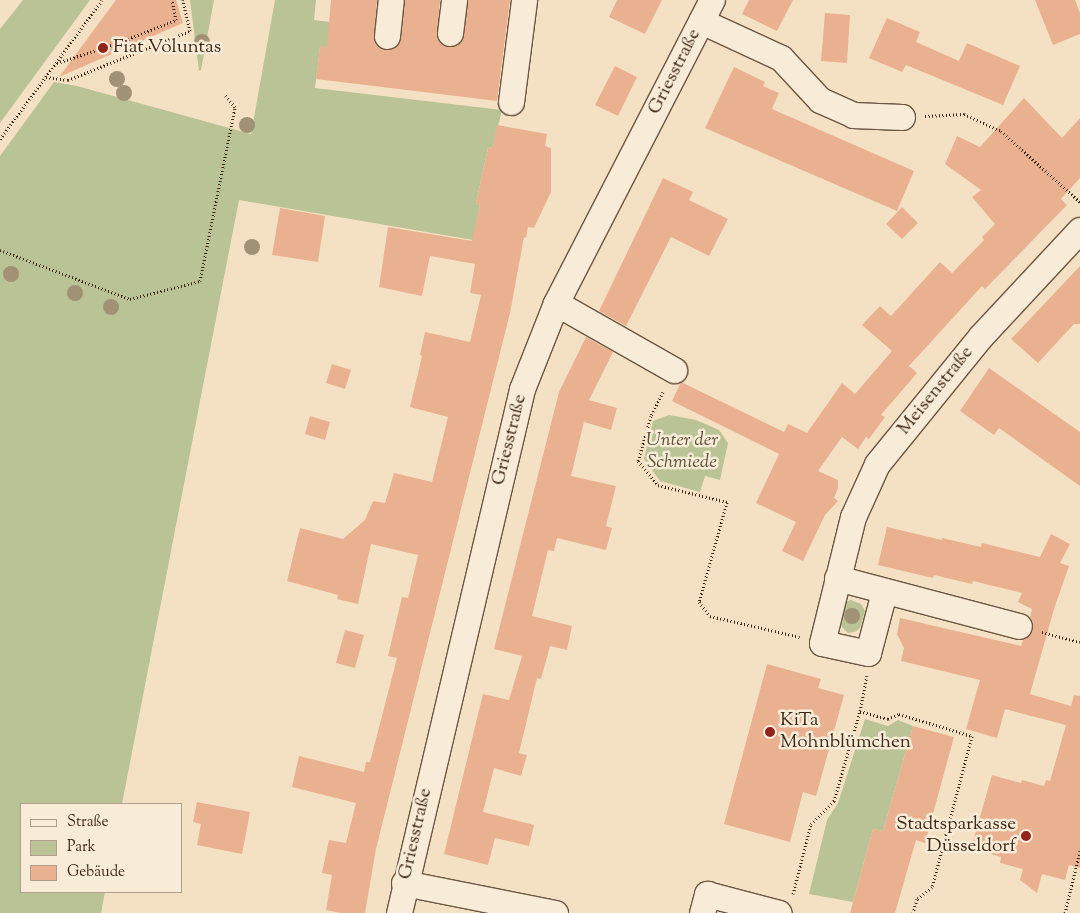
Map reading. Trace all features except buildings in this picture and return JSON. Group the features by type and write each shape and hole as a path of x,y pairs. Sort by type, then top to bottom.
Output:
{"street":[{"path":"387,36 391,0"},
{"path":"450,33 454,0"},
{"path":"512,102 524,0"},
{"path":"707,10 780,58 820,100 853,115 902,117"},
{"name":"Griesstraße","path":"399,913 404,883 522,389 556,303 707,10"},
{"name":"Meisenstraße","path":"822,643 853,517 877,464 981,336 1080,230"},
{"path":"556,303 674,370"},
{"path":"837,578 884,592 1019,626"},
{"path":"822,643 868,653 884,592"},
{"path":"404,883 555,913"},
{"path":"702,913 707,894 786,905"}],"path":[{"path":"0,139 102,0"},
{"path":"56,63 116,44 176,20 172,0"},
{"path":"46,77 68,80 190,31 183,0"},
{"path":"0,250 7,251 130,299 200,281 235,107 224,94"},
{"path":"902,117 964,114 1001,131 1080,202"},
{"path":"674,370 651,416 638,461 658,485 727,502 699,602 710,616 822,643"},
{"path":"1019,626 1080,642"},
{"path":"786,905 811,824 834,801 867,681 868,653"},
{"path":"860,711 888,719 899,714 972,736 932,887 917,899 913,913"},
{"path":"1065,913 1080,851"}],"green space":[{"path":"23,0 90,0 0,123 0,29"},
{"path":"190,0 214,0 201,70 199,71"},
{"path":"275,0 316,0 314,20 346,24 343,49 320,47 315,88 502,110 493,147 488,148 476,203 480,205 473,240 239,200 122,803 20,803 20,893 105,893 101,913 0,913 0,156 54,82 77,86 251,134"},
{"name":"Unter der Schmiede","path":"669,415 696,420 719,430 728,443 720,480 705,476 700,492 660,481 644,459 653,421"},
{"path":"851,600 861,604 865,611 860,628 855,632 848,633 841,626 840,621 845,602"},
{"path":"865,719 888,726 898,720 913,726 883,831 873,829 853,902 809,894 827,820 838,803"}],"place":[{"name":"Fiat Voluntas","path":"103,48"},
{"name":"KiTa Mohnblümchen","path":"770,732"},
{"name":"Stadtsparkasse Düsseldorf","path":"1026,836"}]}
